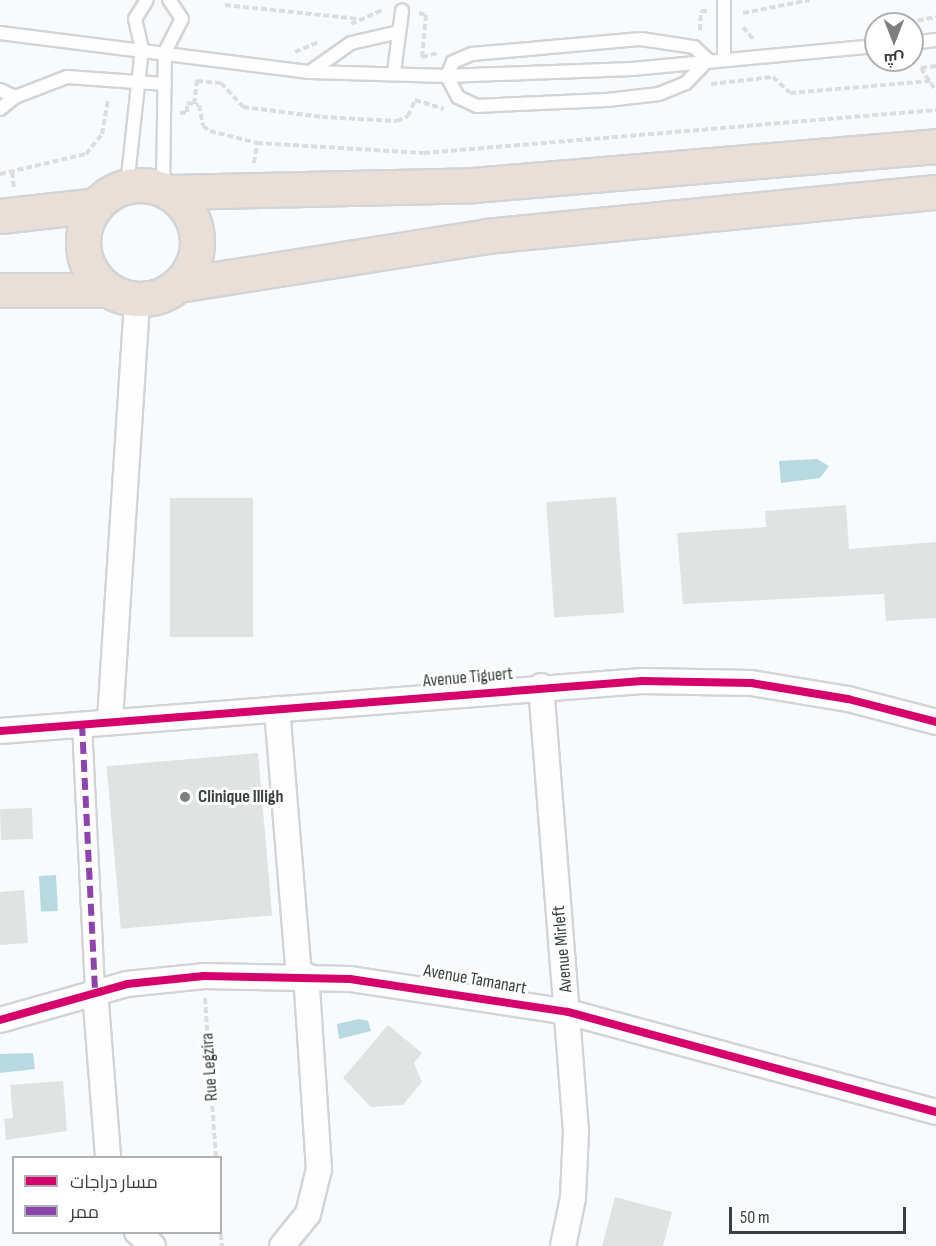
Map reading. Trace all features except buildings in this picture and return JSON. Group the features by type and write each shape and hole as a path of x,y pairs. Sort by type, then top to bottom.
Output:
{"highway":[{"path":"0,216 96,204 127,186 167,191 473,185 936,146"},
{"path":"0,290 163,295 178,285 192,264 197,239 194,223 167,191"},
{"path":"178,285 486,236 936,192"},
{"path":"96,204 82,240 89,268 122,294"}],"street":[{"path":"110,720 122,294"},
{"name":"Avenue Tiguert","path":"0,730 542,686 751,683 848,699 936,722"},
{"name":"Avenue Mirleft","path":"542,686 576,1131 573,1198 563,1246"},
{"path":"277,709 319,1169 308,1214 282,1246"},
{"path":"82,724 95,991 108,1156"},
{"name":"Avenue Tamanart","path":"0,1020 95,991 204,976 302,974 412,985 568,1012 936,1112"},
{"path":"138,1234 153,1246"}],"lane":[{"path":"127,186 142,49 135,19 147,0"},
{"path":"724,0 724,60"},
{"path":"167,191 165,52 181,27 174,1"},
{"path":"394,72 402,11"},
{"path":"310,72 351,43 399,32"},
{"path":"0,33 142,49 310,72 394,72 447,76 633,69 708,60 864,47"},
{"path":"447,76 453,62 472,54 641,39 694,47 708,60"},
{"path":"447,76 458,97 477,106 596,100 659,94 686,83 708,60"},
{"path":"0,109 15,97 68,77 165,84"},
{"path":"0,90 15,97"}],"path":[{"path":"743,13 810,0"},
{"path":"225,5 360,19"},
{"path":"936,66 921,68 936,91"},
{"path":"0,174 86,154 102,134 105,98 119,99 119,113 134,114"},
{"path":"166,114 187,112 187,103 199,105 200,119 210,131 257,142 424,153 936,110"}],"water":[{"path":"817,459 829,466 820,478 781,483 779,461"},
{"path":"56,875 58,911 41,912 39,876"},
{"path":"359,1019 368,1021 371,1031 339,1039 337,1024"},
{"path":"33,1053 35,1069 0,1073 0,1054"}],"marked path":[{"path":"82,724 95,991"}],"cycle path":[{"path":"0,731 642,681 751,683 848,699 936,722"},
{"path":"0,1020 127,984 204,976 350,979 568,1012 936,1112"}],"place":[{"name":"Clinique Illigh","path":"185,797"}]}
